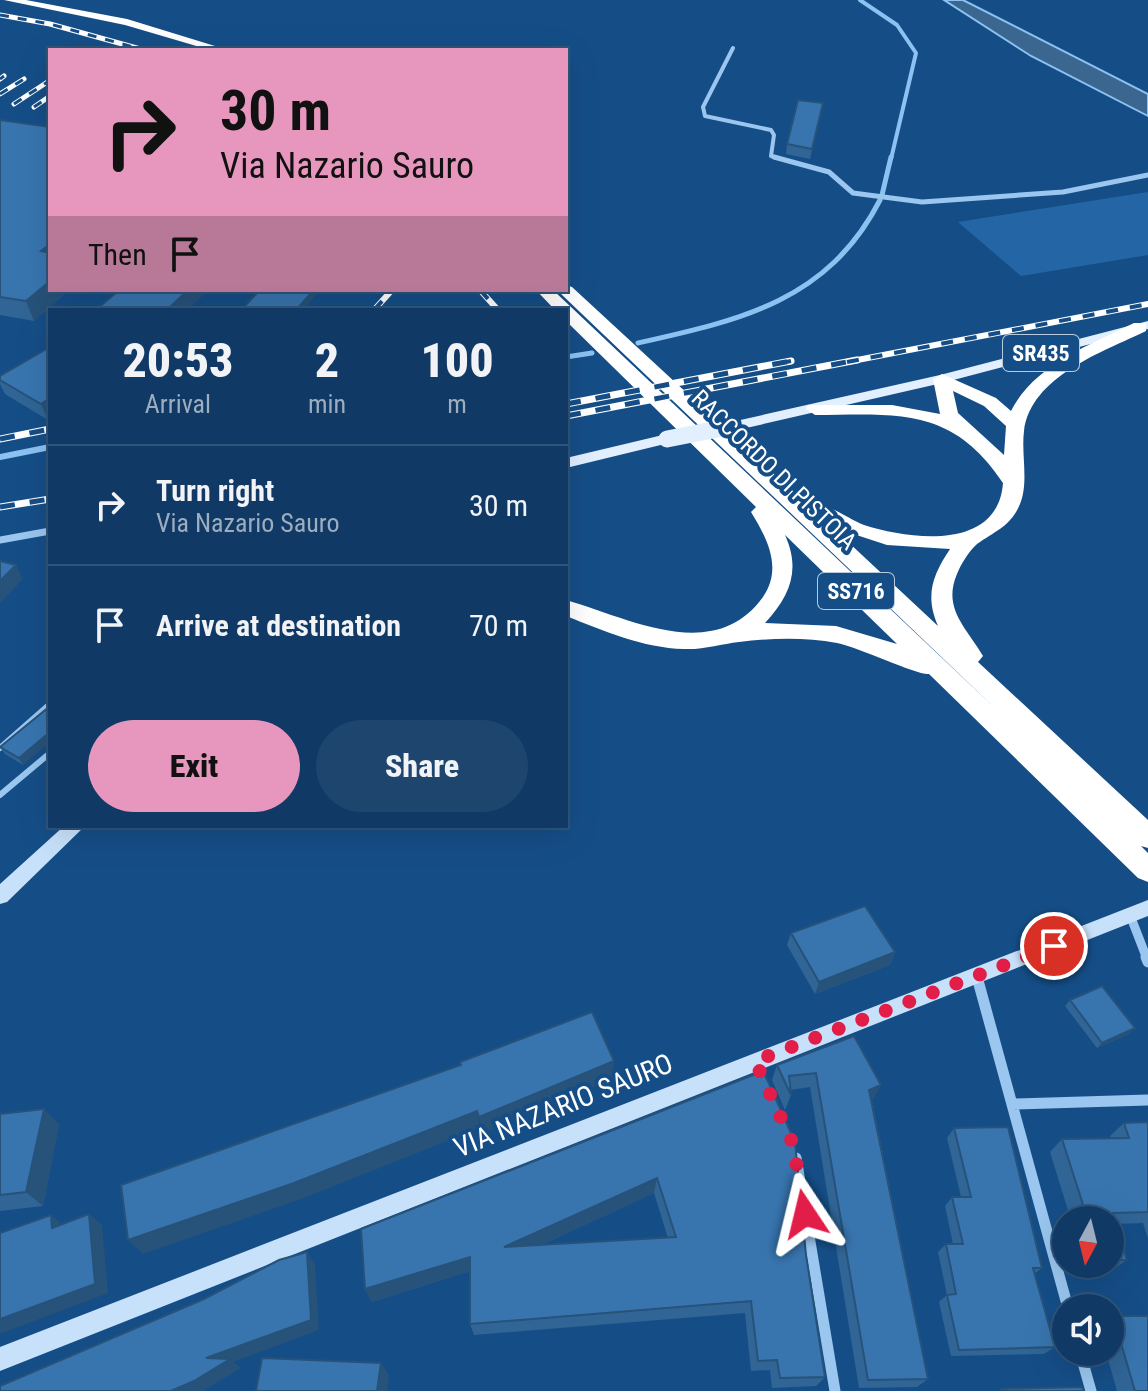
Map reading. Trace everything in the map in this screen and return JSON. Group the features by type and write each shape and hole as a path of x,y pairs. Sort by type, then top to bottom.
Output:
{"highway":[{"path":"9,0 154,28 226,48"},
{"path":"41,0 133,17 226,48"},
{"path":"0,3 65,9"},
{"name":"RACCORDO DI PISTOIA","path":"546,292 562,308"},
{"name":"RACCORDO DI PISTOIA","path":"568,292 1148,837"},
{"name":"RACCORDO DI PISTOIA","path":"568,314 1147,870"},
{"path":"1029,726 962,646 944,613 940,598 943,573 971,538 1002,516 1009,503 1015,477 1014,424 1028,399 1048,379 1081,357 1144,326"},
{"path":"942,379 990,402 1014,424"},
{"path":"942,379 949,415 992,452 1012,482"},
{"path":"815,409 902,410 933,416 965,429"},
{"path":"756,467 822,515 867,533 919,542 971,538"},
{"path":"731,472 774,531 785,563 776,596 740,633"},
{"path":"568,607 631,633 667,640 706,640 740,633 822,631 867,639 914,661 978,706"}],"main road":[{"name":"SR435","path":"568,463 942,379 1144,326"}],"street":[{"path":"733,48 703,107 705,116 717,121 771,130 774,135 771,156 829,172 853,193 942,202 1063,192 1148,175"},
{"path":"0,540 48,531"},
{"path":"0,896 74,828"},
{"path":"1139,911 1148,962"},
{"name":"VIA NAZARIO SAURO","path":"0,1359 758,1068 1139,911"},
{"path":"977,977 1064,1294"},
{"path":"1013,1104 1148,1100"},
{"path":"793,1144 835,1391"},
{"path":"1084,1366 1091,1391"}],"lane":[{"path":"0,748 48,706"},
{"path":"0,795 48,755"}],"shaded area":[{"path":"944,0 963,0 1148,94 1148,116 1031,56"},
{"path":"1148,192 1148,255 1021,276 958,222"}],"building":[{"path":"798,100 823,103 812,149 787,144"},
{"path":"0,120 48,127 48,246 41,251 48,253 48,283 26,301 0,297"},
{"path":"117,292 186,292 169,308 98,308"},
{"path":"258,292 312,292 298,308 243,308"},
{"path":"48,348 48,399 41,404 0,380 0,376"},
{"path":"0,561 16,565 0,581"},
{"path":"48,708 48,734 19,758 0,747"},
{"path":"865,906 895,952 819,982 791,933"},
{"path":"1102,986 1135,1028 1102,1043 1070,1000"},
{"path":"592,1012 614,1061 479,1117 477,1111 294,1183 128,1240 121,1185 461,1065 460,1062"},
{"path":"854,1036 881,1085 869,1090 928,1379 868,1380 816,1073 789,1076 791,1095 777,1065"},
{"path":"762,1068 795,1142 806,1255 825,1377 780,1378 777,1360 758,1361 751,1301 470,1324 470,1257 365,1289 361,1229 761,1072","holes":["657,1178 676,1237 504,1247"]},
{"path":"44,1109 26,1192 0,1195 0,1114"},
{"path":"1148,1122 1148,1212 1124,1213 1124,1206 1084,1206 1062,1139 1129,1138 1124,1123"},
{"path":"1008,1127 1042,1268 1033,1268 1052,1336 1052,1347 959,1350 947,1295 956,1294 946,1244 963,1244 952,1197 971,1197 954,1128"},
{"path":"89,1214 95,1284 0,1319 0,1233 51,1215 52,1228"},
{"path":"307,1252 311,1320 206,1358 230,1359 194,1381 171,1391 0,1391 0,1386 204,1299 279,1260"},
{"path":"1124,1316 1148,1316 1148,1391 1135,1391 1124,1354"},
{"path":"262,1358 381,1363 377,1391 256,1391"},
{"path":"1082,1387 1084,1391 1001,1389"}],"waterway":[{"path":"860,0 897,25 916,53 891,159"},
{"path":"882,195 891,157"},
{"path":"638,343 746,314 808,284 835,262 859,234 880,200"},
{"path":"568,357 592,353"},
{"path":"0,457 48,447"}],"railway":[{"path":"0,15 50,24 137,48"},
{"path":"0,79 4,76"},
{"path":"0,94 24,79"},
{"path":"14,104 48,82"},
{"path":"34,107 48,97"},
{"path":"376,308 390,292"},
{"path":"482,292 496,308"},
{"path":"847,362 1148,304"},
{"path":"568,416 857,360"},
{"path":"568,404 791,361 786,362"},
{"path":"0,439 48,429"},
{"path":"0,507 48,499"}],"route":[{"path":"805,1214 793,1144 755,1061 1054,946"}]}
